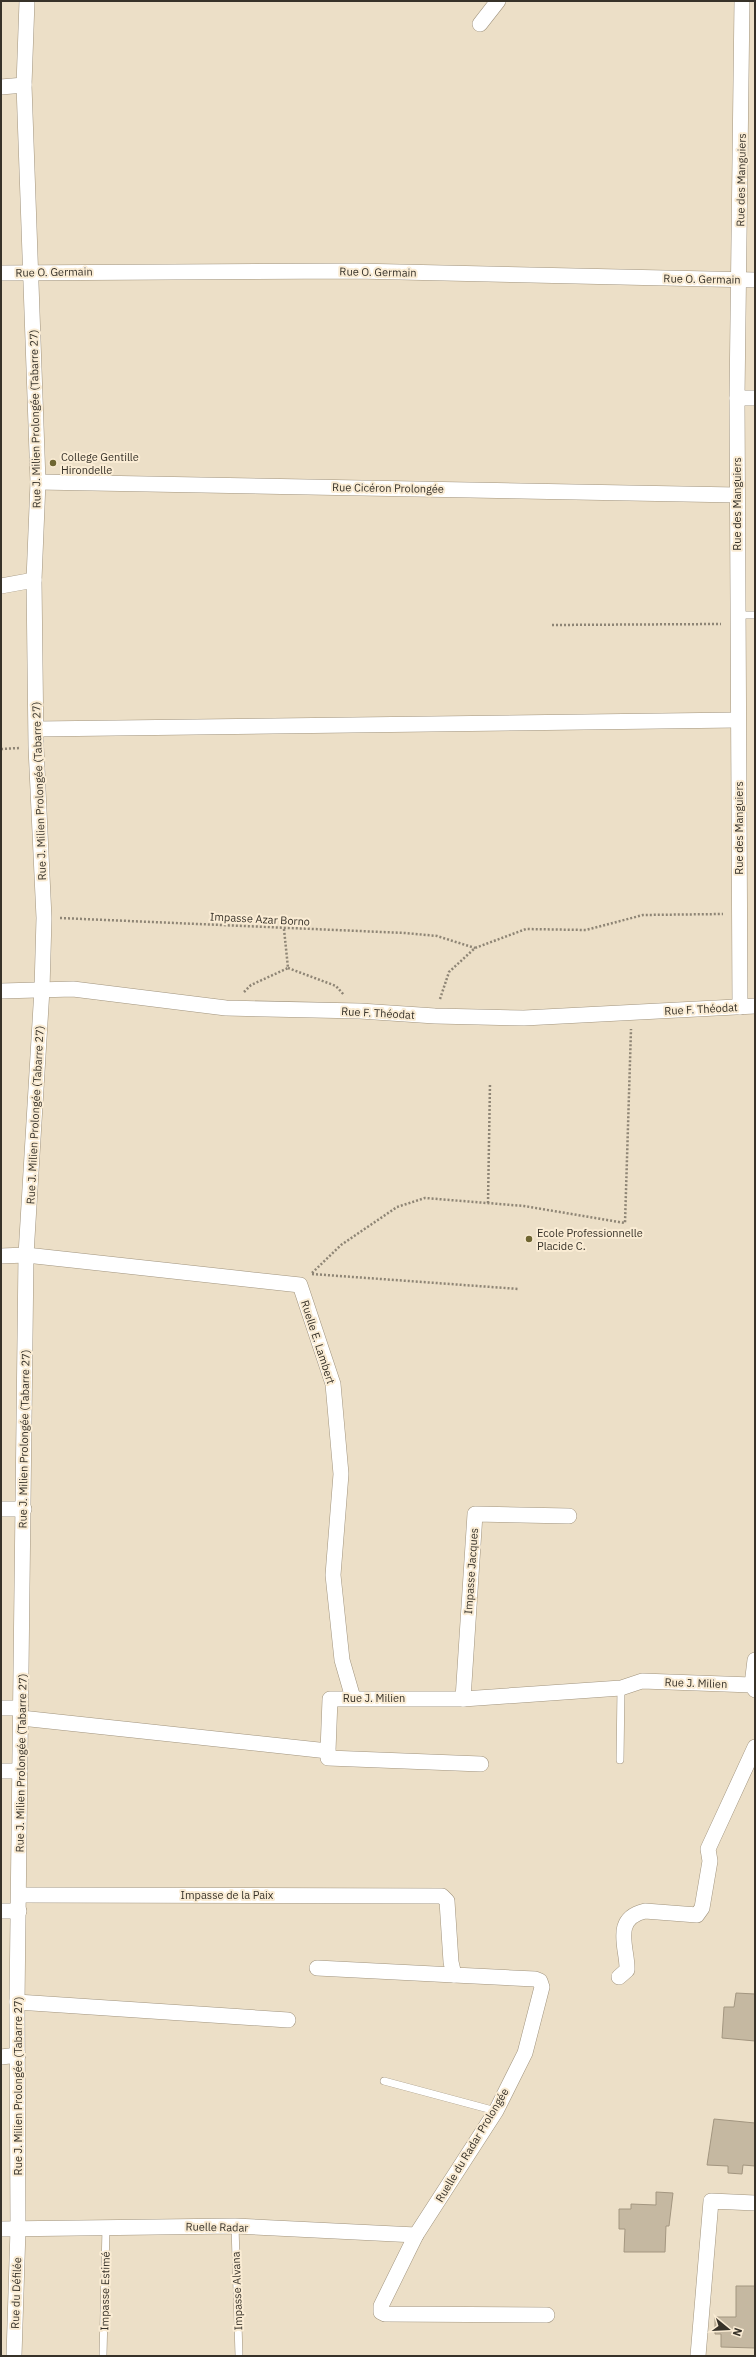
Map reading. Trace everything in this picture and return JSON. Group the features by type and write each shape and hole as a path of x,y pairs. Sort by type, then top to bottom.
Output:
{"street":[{"name":"Rue J. Milien Prolongée (Tabarre 27)","path":"18,2229 17,2002 20,1895 26,1255 42,989 44,918 36,729 34,580 38,482 24,85 27,1"},
{"path":"480,24 498,1"},
{"name":"Rue des Manguiers","path":"740,1007 737,398 739,280 749,65 742,1"},
{"path":"1,87 24,85"},
{"name":"Rue O. Germain","path":"1,273 356,271 755,280"},
{"path":"737,398 755,398"},
{"name":"Rue Cicéron Prolongée","path":"38,482 737,495"},
{"path":"1,586 34,580"},
{"path":"36,729 738,720"},
{"name":"Rue F. Théodat","path":"1,991 73,989 226,1008 360,1011 435,1016 524,1018 755,1006"},
{"name":"Ruelle E. Lambert","path":"1,1256 26,1255 300,1285 333,1384 341,1474 333,1575 342,1660 353,1698"},
{"path":"1,1509 24,1509"},
{"name":"Impasse Jacques","path":"462,1699 475,1514 569,1516"},
{"path":"754,1688 755,1660"},
{"name":"Rue J. Milien","path":"328,1750 330,1699 462,1699 622,1688 642,1681 754,1688"},
{"path":"1,1708 21,1713 328,1750 328,1758 481,1764"},
{"path":"619,1977 627,1970 627,1956 623,1950 623,1935 626,1924 637,1913 698,1914 702,1908 710,1861 708,1850 755,1747"},
{"path":"1,1772 20,1771"},
{"name":"Impasse de la Paix","path":"20,1895 434,1894 442,1896 447,1901 451,1962 454,1975"},
{"path":"1,1910 19,1912"},
{"path":"317,1968 454,1975"},
{"name":"Ruelle du Radar Prolongée","path":"454,1975 535,1979 540,1981 542,1987 525,2053 496,2110 416,2235 381,2306 381,2312 385,2314 547,2315"},
{"path":"17,2002 288,2020"},
{"path":"1,2057 18,2055"},
{"path":"698,2356 711,2201 755,2203"},
{"name":"Ruelle Radar","path":"1,2229 106,2226 235,2226 416,2235"},
{"name":"Rue du Défilée","path":"14,2356 8,2325 18,2229"}],"lane":[{"path":"738,619 755,615"},
{"path":"620,1760 622,1688"},
{"path":"384,2081 496,2110"},
{"name":"Impasse Estimé","path":"103,2356 106,2226"},
{"name":"Impasse Alvana","path":"235,2226 239,2356"}],"path":[{"path":"552,625 738,619"},
{"path":"435,1016 449,972 475,948 526,929 586,930 643,916 739,914"},
{"name":"Impasse Azar Borno","path":"44,918 437,936 475,948"},
{"path":"284,929 288,968"},
{"path":"226,1008 251,985 288,968 336,986 360,1011"},
{"path":"300,1285 341,1245 397,1207 425,1198 524,1206 625,1223 631,1012"},
{"path":"488,1203 490,1083"},
{"path":"311,1274 519,1289"}],"building":[{"path":"736,1993 755,1994 755,2041 722,2038 724,2007 734,2007"},
{"path":"714,2119 755,2123 755,2166 743,2165 742,2174 728,2173 728,2166 707,2165"},
{"path":"656,2192 673,2193 669,2226 666,2226 665,2252 624,2252 625,2229 619,2229 619,2209 631,2209 631,2204 656,2205"},
{"path":"736,2286 755,2286 755,2348 721,2347 721,2334 715,2334 715,2317 736,2317"}],"place":[{"name":"College Gentille Hirondelle","path":"53,463"},
{"name":"Ecole Professionnelle Placide C.","path":"529,1239"}]}
